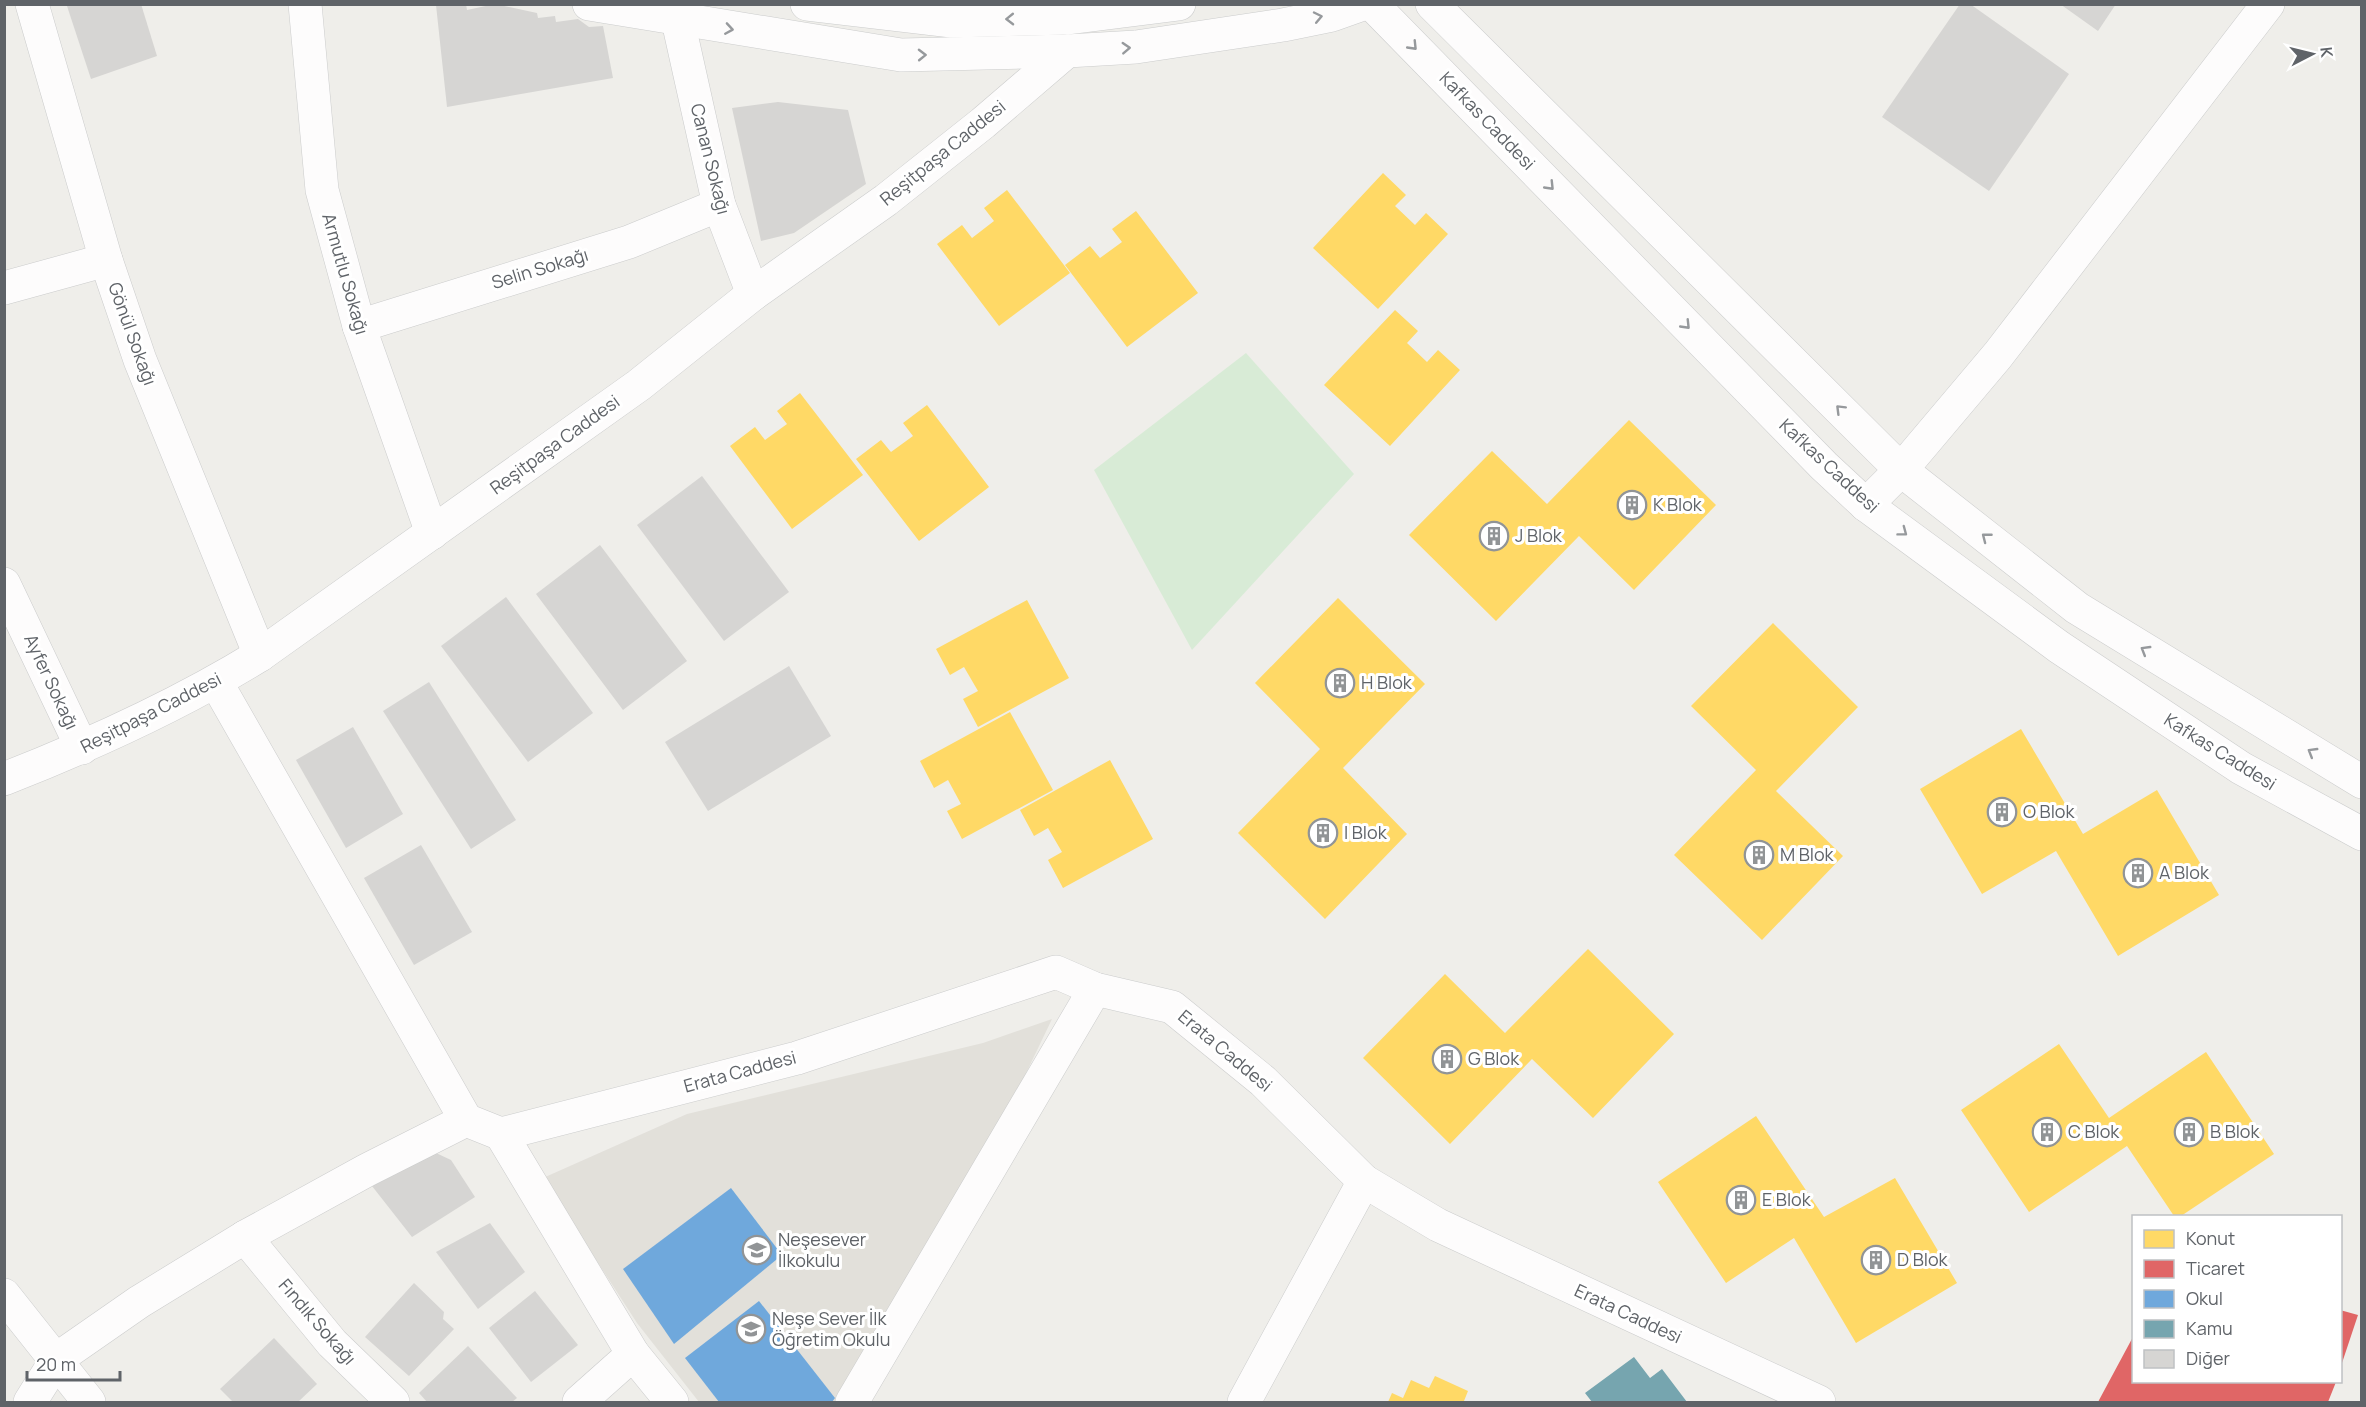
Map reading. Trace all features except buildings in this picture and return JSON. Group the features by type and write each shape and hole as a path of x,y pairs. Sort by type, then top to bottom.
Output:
{"street":[{"name":"Gönül Sokağı","path":"32,4 106,260 140,360 260,655"},
{"name":"Armutlu Sokağı","path":"305,4 322,190 359,326 432,533"},
{"path":"589,4 678,21 901,55 1136,47 1283,25 1332,15 1363,4"},
{"path":"807,4 952,21 1068,18 1179,4"},
{"name":"Kafkas Caddesi","path":"1372,4 1824,466 1866,505 2059,647 2241,768 2361,834"},
{"path":"1432,4 1901,470 2077,608 2361,782"},
{"path":"1866,505 1901,470 1998,355 2268,4"},
{"path":"1067,51 1068,18"},
{"name":"Canan Sokağı","path":"678,21 719,205 753,294"},
{"name":"Reşitpaşa Caddesi","path":"4,779 82,748 216,682 260,655 639,385 753,294 886,200 983,123 1067,51"},
{"name":"Selin Sokağı","path":"359,326 629,242 719,205"},
{"path":"4,288 106,260"},
{"name":"Ayfer Sokağı","path":"4,584 82,748"},
{"path":"216,682 466,1120 501,1134 633,1354 672,1402"},
{"name":"Erata Caddesi","path":"501,1134 797,1058 1056,972 1095,988 1172,1007 1263,1082 1364,1180 1438,1225 1819,1402"},
{"path":"852,1402 1095,988"},
{"path":"30,1402 57,1359 139,1302 245,1237 367,1170 466,1120"},
{"path":"1244,1402 1364,1180"},
{"name":"Fındık Sokağı","path":"245,1237 332,1343 393,1402"},
{"path":"4,1295 89,1402"},
{"path":"579,1402 633,1354"}],"shaded area":[{"name":"Neşesever İlkokulu","path":"1052,1019 1018,1090 836,1402 699,1402 637,1323 543,1178 687,1114 983,1043"}],"green space":[{"path":"1246,353 1354,474 1192,650 1094,470"}],"place":[{"name":"K Blok","path":"1632,505"},
{"name":"J Blok","path":"1494,536"},
{"name":"H Blok","path":"1340,683"},
{"name":"O Blok","path":"2002,812"},
{"name":"I Blok","path":"1323,833"},
{"name":"M Blok","path":"1759,855"},
{"name":"A Blok","path":"2138,873"},
{"name":"G Blok","path":"1447,1059"},
{"name":"C Blok","path":"2047,1132"},
{"name":"B Blok","path":"2189,1132"},
{"name":"E Blok","path":"1741,1200"},
{"name":"Neşesever İlkokulu","path":"757,1250"},
{"name":"D Blok","path":"1876,1260"},
{"name":"Neşe Sever İlk Öğretim Okulu","path":"751,1329"}]}
